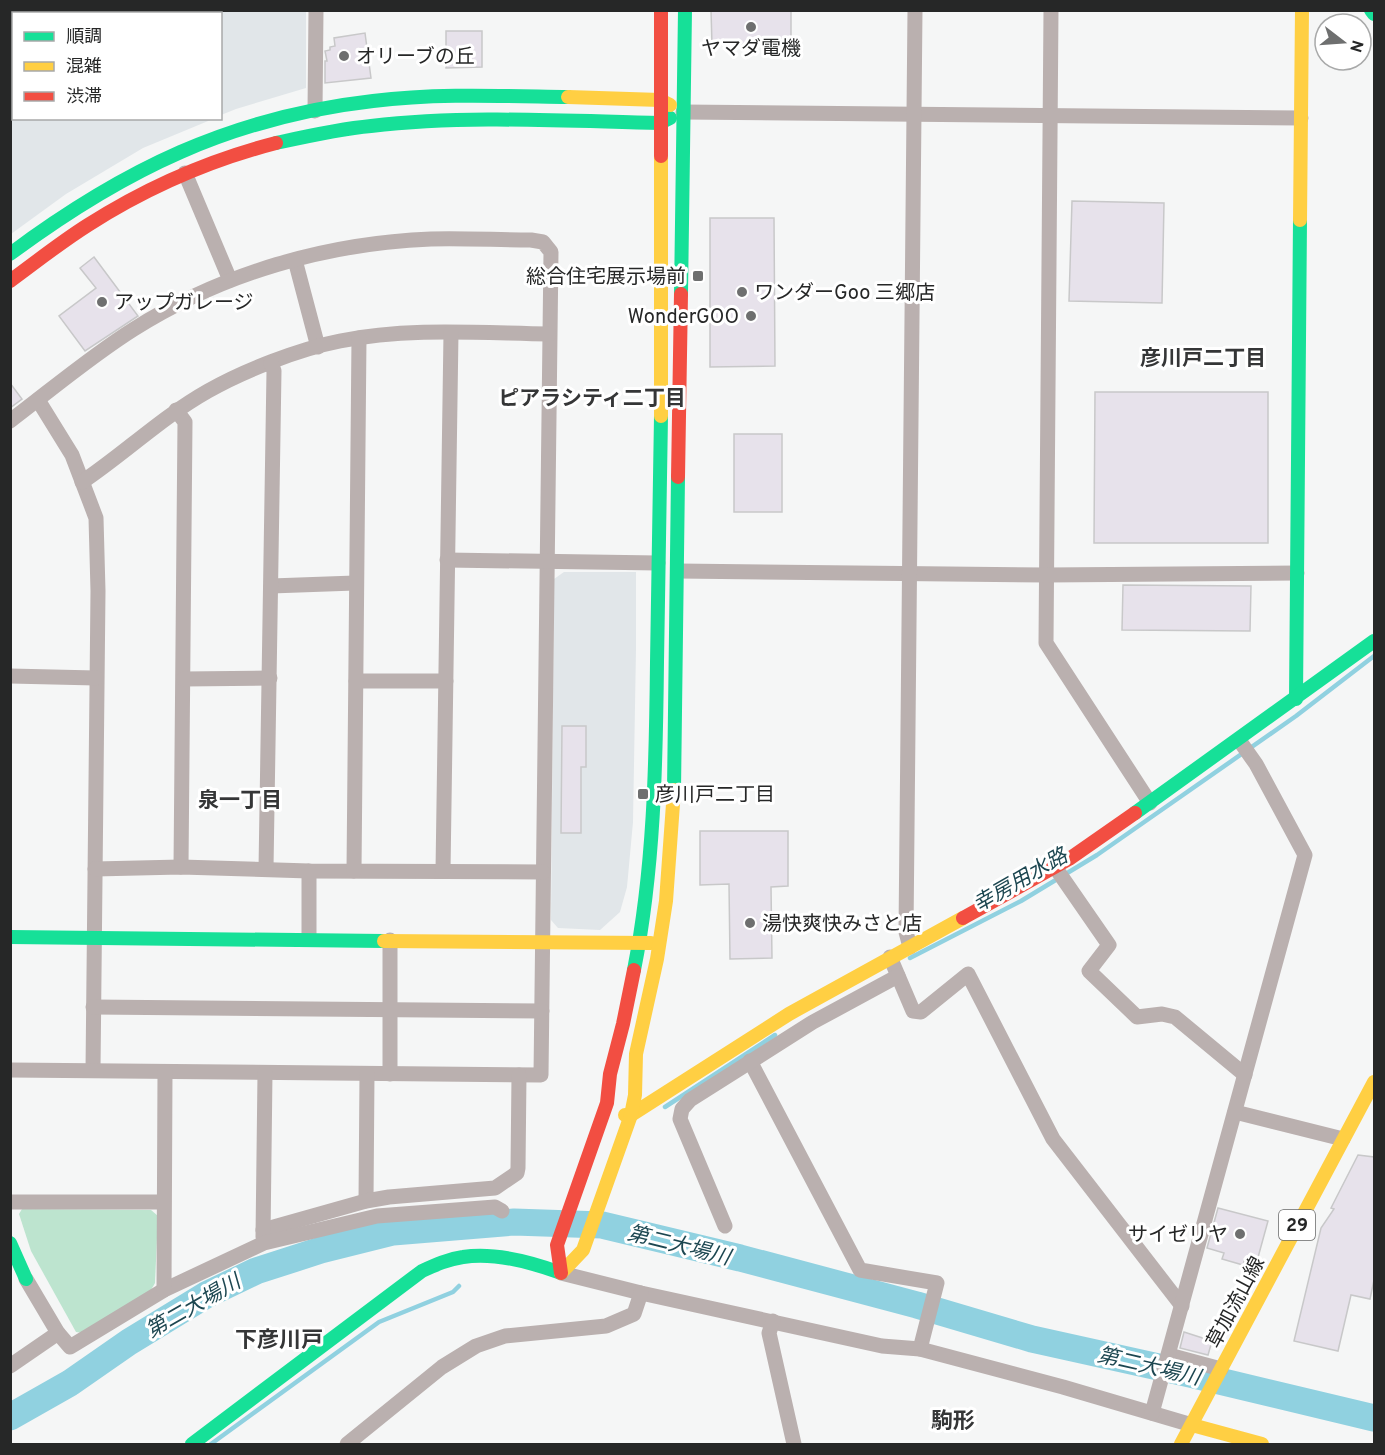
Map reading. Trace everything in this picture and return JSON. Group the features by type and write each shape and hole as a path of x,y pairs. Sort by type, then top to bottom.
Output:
{"street":[{"path":"315,111 316,10"},
{"path":"561,1273 557,1245 604,1115 610,1074 623,1024 639,943 652,829 656,749 661,10"},
{"path":"561,1273 583,1250 631,1115 635,1095 636,1054 660,943 671,854 678,571 685,10"},
{"path":"910,946 906,932 915,10"},
{"path":"1051,10 1046,643 1150,803"},
{"path":"1296,699 1302,10"},
{"path":"1371,10 1374,14"},
{"path":"10,254 77,208 140,170 185,149 221,136 265,122 315,111 371,101 476,96 660,100 683,112"},
{"path":"10,281 89,225 185,173 225,157 303,136 351,127 404,121 455,119 660,123 683,112 1302,118"},
{"path":"185,173 230,280"},
{"path":"10,421 134,329 172,307 230,280 343,248 421,240 531,240 543,242 551,252 541,1075 10,1070"},
{"path":"295,260 318,347"},
{"path":"82,482 176,410 240,374 318,347 359,338 407,333 549,334"},
{"path":"443,872 451,333"},
{"path":"354,871 359,338"},
{"path":"266,869 274,371 270,363"},
{"path":"38,400 72,455 96,518 98,591 93,1070"},
{"path":"176,410 185,422 181,867"},
{"path":"447,561 658,563"},
{"path":"678,571 1046,575 1298,573"},
{"path":"271,586 355,583"},
{"path":"604,1115 631,1115 789,1014 1056,867 1239,740 1374,641"},
{"path":"10,676 96,678"},
{"path":"183,680 270,678"},
{"path":"356,681 446,681"},
{"path":"1152,1413 1305,855 1250,755 1239,740"},
{"path":"95,869 181,867 309,871 543,872"},
{"path":"1056,867 1109,945 1089,971 1137,1017 1162,1014 1175,1017 1245,1075"},
{"path":"309,871 309,939"},
{"path":"10,937 660,943"},
{"path":"390,940 390,1074"},
{"path":"890,957 913,1011 921,1012 968,974 1053,1139 1182,1306"},
{"path":"725,1226 680,1119 682,1109 690,1100 813,1022 898,976"},
{"path":"93,1007 542,1011"},
{"path":"750,1061 860,1269 937,1283 920,1349"},
{"path":"164,1290 165,1072"},
{"path":"263,1236 265,1073"},
{"path":"366,1201 367,1074"},
{"path":"12,1252 58,1334 70,1347 164,1290 263,1236 366,1201 495,1188 516,1173 519,1075"},
{"name":"草加流山線","path":"1180,1444 1374,1082"},
{"path":"1235,1112 1343,1139"},
{"path":"10,1202 163,1202"},
{"path":"263,1236 376,1216 495,1207 502,1210"},
{"path":"192,1444 422,1271 466,1256 542,1266 641,1293 882,1346 920,1349 1262,1444"},
{"path":"347,1444 442,1366 476,1346 505,1336 606,1326 634,1314 641,1293"},
{"path":"773,1321 769,1332 794,1444"},
{"path":"10,1366 58,1334"},
{"path":"1169,1355 1221,1369"}],"shaded area":[{"path":"11,10 306,11 306,88 222,115 222,12 12,12 12,120 211,120 143,148 66,194 11,234"},
{"path":"564,572 636,572 633,822 627,887 620,912 600,930 558,928 551,920 554,579"}],"green space":[{"path":"22,1209 151,1210 158,1216 155,1283 151,1290 83,1333 76,1332 31,1251 19,1214"}],"building":[{"name":"ヤマダ電機","path":"711,10 791,10 791,44 712,45"},
{"path":"446,31 482,31 482,67 446,68"},
{"path":"365,33 371,78 325,83 325,61 327,61 325,51 335,46 334,38"},
{"path":"1072,201 1164,203 1162,303 1069,301"},
{"name":"ワンダーGoo 三郷店","path":"710,218 774,218 775,366 710,367"},
{"name":"アップガレージ","path":"94,257 138,316 85,351 59,316 96,288 80,268"},
{"path":"10,383 22,399 10,408"},
{"path":"1095,392 1268,392 1268,543 1094,543"},
{"path":"734,434 782,434 782,512 734,512"},
{"path":"1123,585 1251,586 1250,631 1122,630"},
{"path":"562,726 586,726 586,767 581,767 581,833 561,833"},
{"name":"湯快爽快みさと店","path":"700,831 788,831 788,886 771,887 772,958 730,959 729,884 700,885"},
{"path":"1358,1155 1374,1157 1374,1280 1370,1299 1351,1295 1338,1351 1294,1341 1321,1228 1334,1209 1331,1208"},
{"path":"1218,1208 1268,1221 1257,1261 1245,1258 1243,1265 1222,1259 1224,1253 1207,1248"},
{"path":"1184,1332 1212,1341 1208,1355 1180,1348"}],"waterway":[{"name":"幸房用水路","path":"910,958 1021,901 1097,855 1296,716 1374,656"},
{"name":"幸房用水路","path":"665,1107 775,1035"},
{"name":"第二大場川","path":"10,1417 70,1383 129,1342 206,1295 256,1271 321,1250 393,1232 514,1222 602,1225 740,1258 917,1305 1032,1339 1374,1418"},
{"name":"幸房用水路","path":"211,1444 379,1322 453,1292 459,1286"}],"traffic: fast":[{"path":"681,294 685,10"},
{"path":"1371,10 1374,14"},
{"path":"10,254 94,197 137,173 226,134 272,120 321,109 397,98 568,97"},
{"path":"276,143 347,129 407,123 516,120 660,123 670,118"},
{"path":"1296,699 1300,220"},
{"path":"634,970 646,894 655,778 661,416"},
{"path":"674,790 678,477"},
{"path":"1135,813 1374,641"},
{"path":"10,937 384,941"},
{"path":"10,1243 26,1279"},
{"path":"192,1444 422,1271 457,1258 488,1256 538,1265 561,1273"}],"traffic: slow":[{"path":"1300,220 1302,10"},
{"path":"568,97 660,100 670,105"},
{"path":"661,156 661,416"},
{"path":"561,1273 583,1250 631,1115 635,1095 636,1054 657,959 666,901 674,790"},
{"path":"625,1115 631,1115 789,1014 963,918"},
{"path":"384,941 651,943"},
{"path":"1181,1444 1374,1082"},
{"path":"1192,1425 1262,1444"}],"traffic: jam":[{"path":"661,10 661,156"},
{"path":"10,281 78,232 156,187 227,158 276,143"},
{"path":"678,477 681,294"},
{"path":"963,918 1069,859 1135,813"},
{"path":"561,1273 557,1245 607,1103 610,1074 634,970"}],"place":[{"name":"ヤマダ電機","path":"751,27"},
{"name":"オリーブの丘","path":"344,56"},
{"name":"総合住宅展示場前","path":"698,276"},
{"name":"ワンダーGoo 三郷店","path":"742,292"},
{"name":"アップガレージ","path":"102,302"},
{"name":"WonderGOO","path":"751,316"},
{"name":"彦川戸二丁目","path":"643,794"},
{"name":"湯快爽快みさと店","path":"750,923"},
{"name":"サイゼリヤ","path":"1240,1234"}],"district":[{"name":"彦川戸二丁目","path":"1203,358"},
{"name":"ピアラシティ二丁目","path":"592,398"},
{"name":"泉一丁目","path":"240,800"},
{"name":"下彦川戸","path":"279,1339"},
{"name":"駒形","path":"953,1420"}]}
